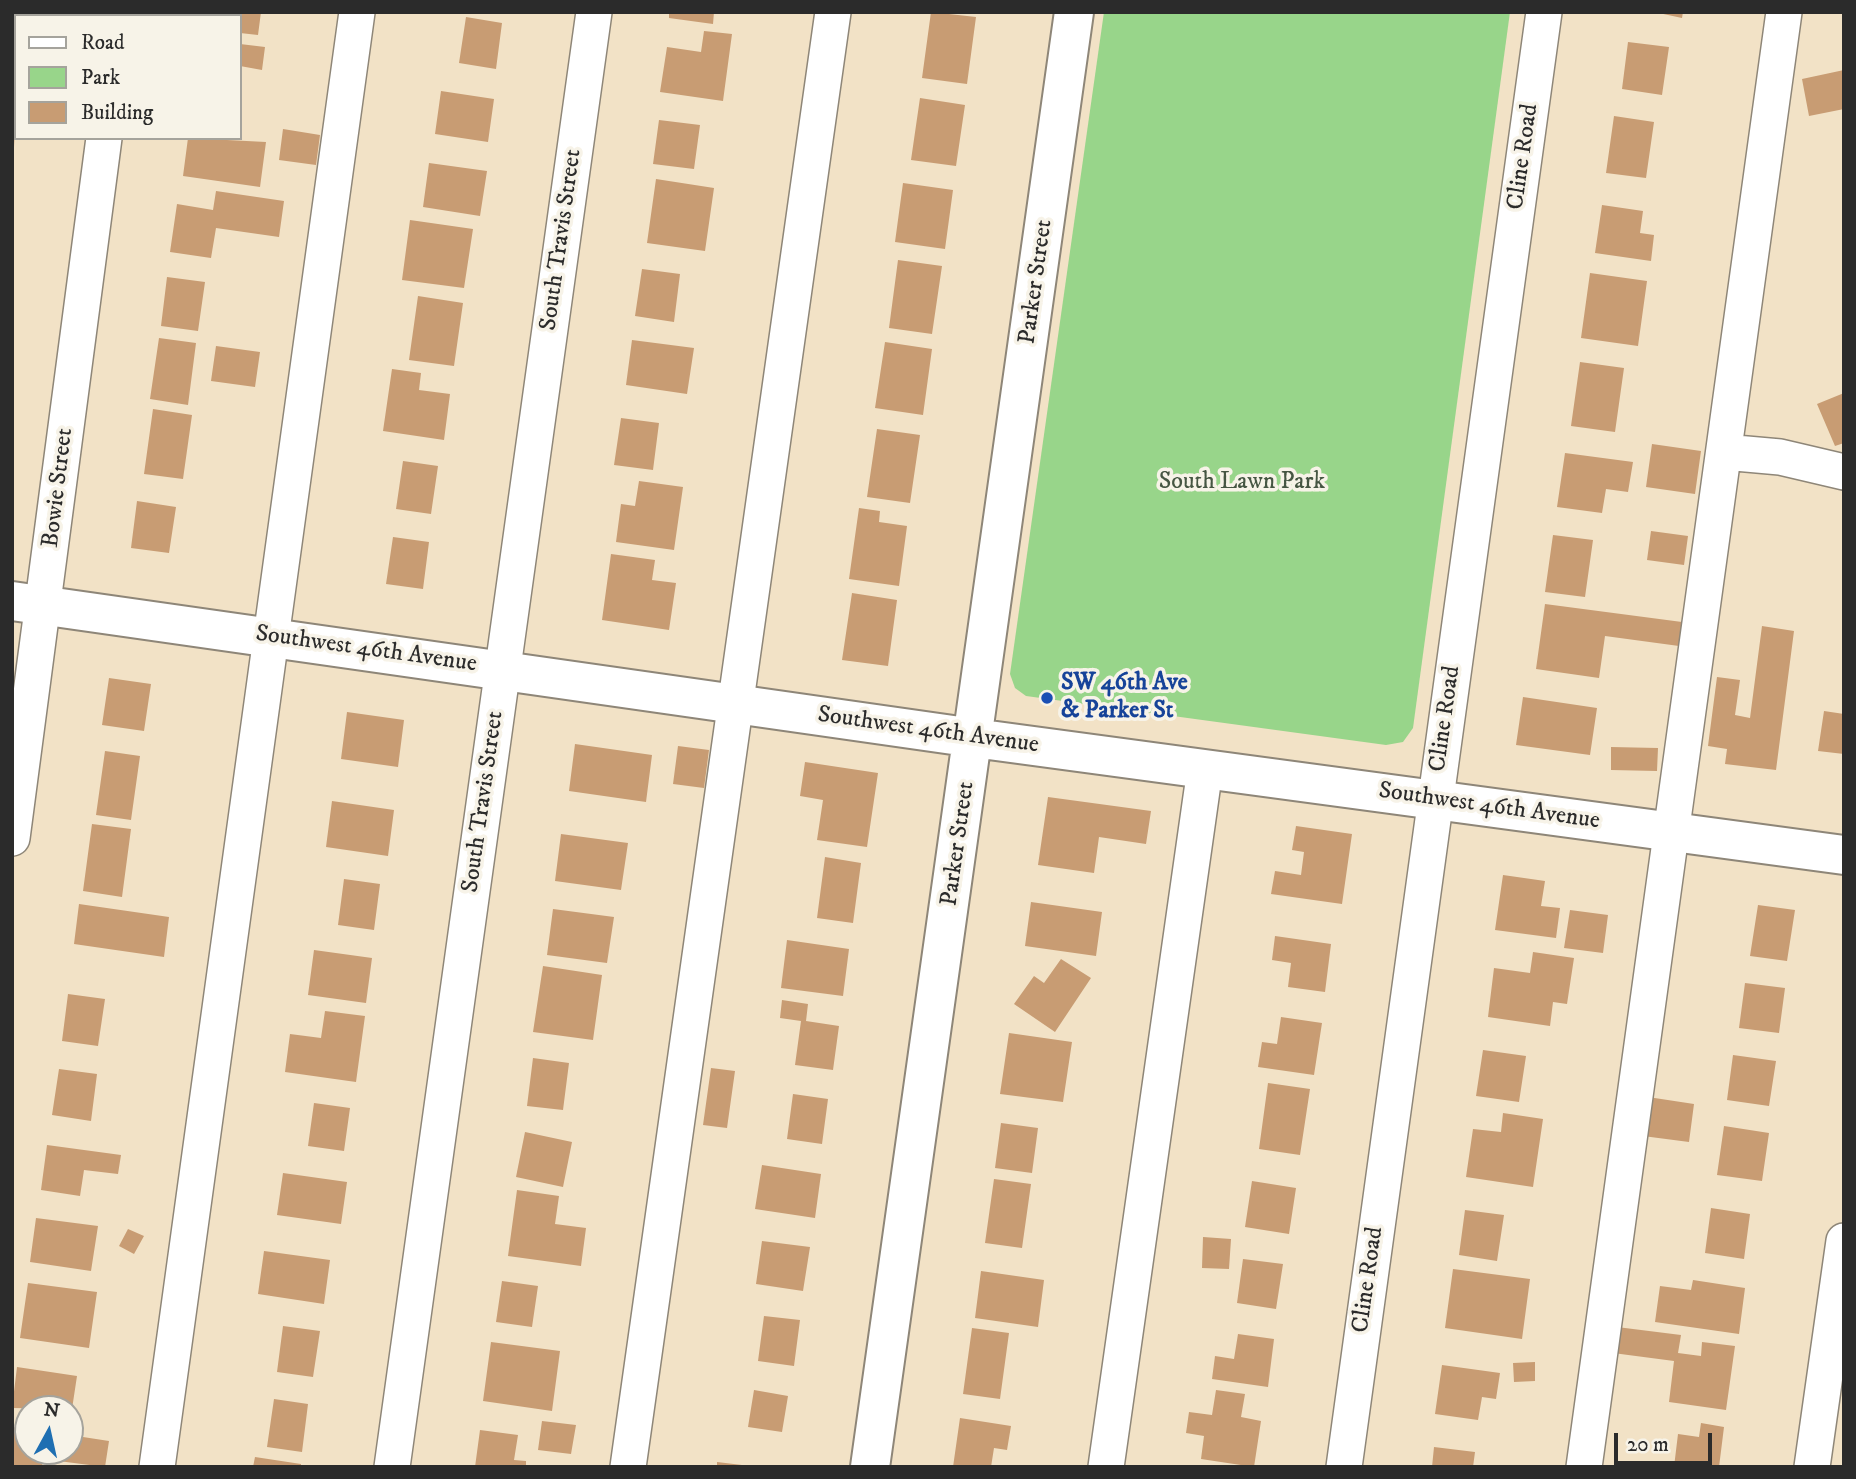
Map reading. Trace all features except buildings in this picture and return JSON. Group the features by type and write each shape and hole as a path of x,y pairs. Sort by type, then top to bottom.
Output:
{"main road":[{"name":"Parker Street","path":"870,1467 1074,12"},
{"name":"Southwest 46th Avenue","path":"28,603 974,738 1844,855"}],"street":[{"path":"157,1467 357,12"},
{"name":"South Travis Street","path":"392,1467 594,12"},
{"path":"628,1467 833,12"},
{"name":"Cline Road","path":"1344,1467 1544,12"},
{"path":"1584,1467 1784,12"},
{"name":"Bowie Street","path":"12,838 28,603 104,140"},
{"path":"1724,452 1780,457 1844,472"},
{"path":"1107,1467 1205,769"},
{"path":"1812,1467 1844,1241"}],"green space":[{"name":"South Lawn Park","path":"1104,12 1510,12 1413,728 1403,742 1386,745 1026,696 1015,688 1010,674"}],"place":[{"name":"SW 46th Ave & Parker St","path":"1047,698"}]}
